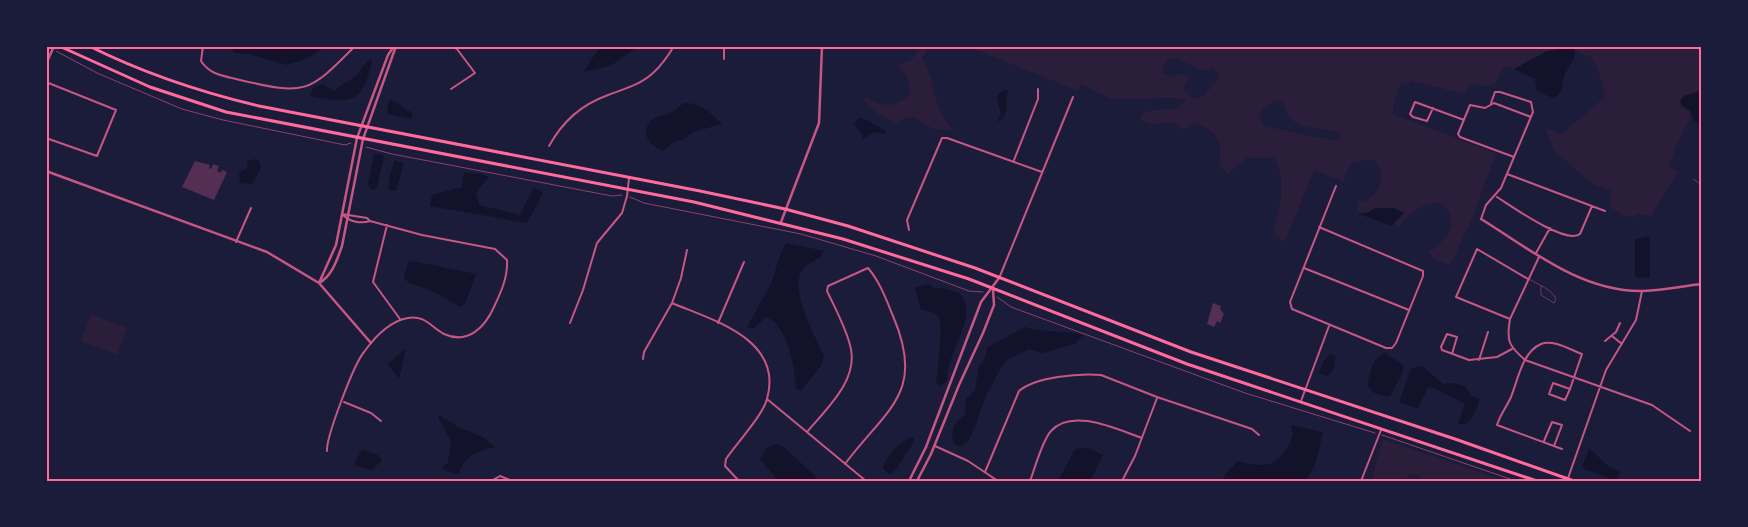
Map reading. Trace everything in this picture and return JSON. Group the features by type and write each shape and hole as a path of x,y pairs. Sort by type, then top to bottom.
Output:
{"main road":[{"path":"59,46 150,87 206,107 781,222 875,249 969,279 1187,364 1537,481"},
{"path":"89,46 133,66 212,94 268,108 785,209 926,250 1191,352 1574,481"}],"street":[{"path":"203,46 201,60 211,73 285,90 300,89 325,77 354,46"},
{"path":"319,283 336,245 355,144 361,125 388,55 395,46"},
{"path":"319,283 326,279 336,262 348,219 363,139 395,46"},
{"path":"402,46 407,48 411,46"},
{"path":"451,46 457,49 475,73 451,89"},
{"path":"549,146 558,130 574,113 594,101 635,86 653,74 674,46"},
{"path":"724,46 724,60"},
{"path":"781,222 818,122 822,46"},
{"path":"46,64 54,47"},
{"path":"46,82 116,110 98,156 46,138"},
{"path":"1014,160 1038,99 1038,89"},
{"path":"1514,157 1460,137 1458,134 1470,105 1485,108 1491,103 1496,92 1500,92 1530,102 1533,106 1531,117 1507,174 1496,196 1486,205 1481,219 1568,273 1603,286 1642,291 1702,284"},
{"path":"909,481 926,447 953,382 961,353 982,302 999,278 1072,97"},
{"path":"1433,108 1427,121 1413,117 1410,114 1415,102 1433,108 1464,120"},
{"path":"1491,103 1531,117"},
{"path":"908,230 906,220 942,138 1014,160 1042,172"},
{"path":"46,171 267,252 319,283 371,343"},
{"path":"1507,174 1605,212"},
{"path":"570,323 583,290 597,243 622,213 627,196 629,178"},
{"path":"1319,227 1423,271 1423,276 1410,310 1392,348 1386,348 1292,309 1290,302 1319,227 1336,186"},
{"path":"1496,196 1550,228 1571,237 1577,237 1580,234 1592,206"},
{"path":"236,242 251,208"},
{"path":"342,214 348,213 367,218 370,222"},
{"path":"327,451 330,432 362,354 371,343 400,320 414,317 427,320 444,334 452,336 466,337 478,332 487,322 508,271 506,260 495,250 370,222 364,223 348,219 342,214"},
{"path":"387,226 373,282 400,320"},
{"path":"1536,253 1550,228"},
{"path":"1510,319 1456,297 1477,249 1528,279"},
{"path":"643,359 644,352 672,303 681,278 687,250"},
{"path":"1539,256 1510,319 1508,330 1512,349 1525,360 1652,405 1690,431"},
{"path":"718,323 744,262"},
{"path":"807,432 844,386 850,370 850,345 827,291 828,286 868,268 880,285 903,339 907,362 905,379 896,403 845,464"},
{"path":"1304,268 1410,310"},
{"path":"917,481 934,446 959,385 975,354 995,296 993,289"},
{"path":"1567,480 1606,370 1636,320 1642,291"},
{"path":"672,303 747,337 757,347 768,370 767,399 726,459 725,466 739,481"},
{"path":"1605,341 1612,336 1620,323"},
{"path":"1301,401 1329,325"},
{"path":"1479,360 1488,332"},
{"path":"1452,354 1457,337 1447,334 1441,347 1442,350 1452,354 1469,360 1497,356 1512,349"},
{"path":"1612,336 1622,344"},
{"path":"1562,448 1497,425 1525,360 1541,344 1554,344 1582,354 1570,389 1565,400 1549,394 1553,383 1570,389"},
{"path":"985,472 1016,395 1026,385 1091,374 1101,375 1157,397 1252,429 1259,435"},
{"path":"1122,481 1142,438 1157,397"},
{"path":"767,399 864,480"},
{"path":"343,401 371,413 381,421"},
{"path":"1030,481 1049,432 1063,423 1095,421 1142,438"},
{"path":"1543,442 1552,422 1558,423 1562,426 1554,446"},
{"path":"1361,481 1382,428"},
{"path":"934,446 968,460 998,481"},
{"path":"491,481 500,476 512,481"}],"lane":[{"path":"1693,179 1702,185"},
{"path":"1528,279 1541,286 1556,296 1554,303 1541,295 1541,286"}],"path":[{"path":"54,47 63,56 97,73 182,109 264,129 345,145 355,144"},
{"path":"362,146 392,154 612,196 627,196 644,203 800,234 876,256 968,291 988,293"},
{"path":"995,296 1011,308 1245,393 1380,434 1516,481"}],"shaded area":[{"path":"230,46 326,46 308,58 287,65 250,54 234,53"},
{"path":"601,46 639,46 610,66 583,72"},
{"path":"921,46 929,46 922,58 931,78 942,115 956,131 933,129 914,117 901,120 900,124 878,114 862,96 881,104 891,105 910,95 908,79 898,66 912,59"},
{"path":"967,46 1702,46 1702,78 1700,78 1702,79 1702,90 1684,96 1680,101 1682,106 1690,111 1691,116 1677,144 1669,166 1678,172 1651,216 1636,214 1635,217 1624,216 1610,207 1611,191 1591,183 1554,150 1545,128 1558,132 1560,135 1605,97 1598,70 1591,57 1570,47 1555,50 1514,69 1504,66 1495,84 1468,86 1465,94 1411,81 1408,85 1400,83 1392,114 1496,153 1473,216 1450,266 1433,258 1428,251 1438,245 1451,228 1450,215 1443,204 1430,204 1418,209 1407,217 1399,227 1394,224 1404,213 1396,210 1385,209 1357,213 1358,199 1364,202 1370,198 1381,182 1381,170 1372,159 1351,163 1344,177 1347,182 1314,171 1284,243 1273,231 1281,194 1280,175 1274,157 1248,157 1227,174 1219,165 1220,150 1217,139 1204,126 1196,123 1183,130 1175,123 1150,124 1140,120 1142,114 1153,110 1177,109 1186,100 1176,98 1111,99 1081,84 1078,91","holes":["1177,59 1203,71 1213,67 1219,77 1204,96 1193,99 1184,89 1189,77 1184,74 1171,77 1162,73 1166,60","1277,100 1283,102 1286,112 1298,124 1341,133 1339,140 1330,140 1264,126 1259,116 1262,108"]},
{"path":"1574,48 1573,59 1565,74 1561,90 1553,98 1537,91 1535,79 1514,69 1547,51"},
{"path":"370,60 372,61 368,75 359,94 345,100 310,96 313,88 323,84 334,91 357,75"},
{"path":"1004,90 1008,90 1006,111 1002,119 997,122 1001,115 997,96"},
{"path":"1702,90 1702,125 1694,121 1690,111 1682,106 1680,101 1684,96"},
{"path":"391,100 413,112 411,119 388,114 387,105"},
{"path":"684,103 700,106 722,124 693,132 683,140 675,141 663,151 657,148 649,141 647,136 646,131 650,122 656,117 670,113"},
{"path":"859,118 867,120 886,131 885,134 874,132 861,140 863,135 854,125"},
{"path":"374,154 384,155 377,188 371,190 368,184"},
{"path":"256,159 260,162 261,168 252,184 240,183 239,173 247,168 248,161"},
{"path":"395,160 404,164 396,191 389,190 389,178"},
{"path":"464,173 481,174 489,177 476,192 479,205 520,215 534,187 543,193 527,223 430,206 432,195 462,187"},
{"path":"1375,208 1394,208 1404,213 1391,226 1357,213 1367,213"},
{"path":"1650,236 1650,278 1635,277 1635,239"},
{"path":"786,243 824,251 823,254 804,268 800,276 800,299 809,325 824,356 821,366 801,391 796,388 792,359 780,329 766,317 753,329 747,327 771,284"},
{"path":"412,261 476,274 465,304 460,307 437,293 408,282 404,278 408,263"},
{"path":"930,284 934,288 943,288 960,294 965,303 966,313 961,335 951,358 947,380 941,386 936,382 940,339 939,318 933,313 921,309 915,289 916,287"},
{"path":"91,314 127,328 117,355 81,341"},
{"path":"1025,327 1083,335 1075,344 1042,353 1029,349 1005,361 986,395 968,442 960,447 954,444 952,435 954,427 965,415 966,399 975,390 979,365 983,363 988,347"},
{"path":"406,348 399,379 388,364"},
{"path":"1384,353 1404,365 1402,374 1390,396 1377,394 1368,386 1370,372 1374,363"},
{"path":"1330,354 1335,356 1335,365 1332,372 1327,376 1319,373 1323,362"},
{"path":"1422,366 1443,384 1452,383 1465,386 1470,395 1479,399 1475,413 1464,425 1458,423 1465,404 1433,387 1427,389 1418,409 1399,402 1411,369"},
{"path":"439,415 458,427 483,437 495,447 472,455 464,462 458,474 443,470 444,465 448,463 451,441 438,418"},
{"path":"1291,425 1323,432 1316,462 1306,481 1222,481 1238,461 1266,465 1279,459 1289,445 1293,435"},
{"path":"912,437 915,440 896,469 889,475 883,468 890,454"},
{"path":"1383,439 1506,481 1424,481 1419,476 1410,473 1406,481 1371,481"},
{"path":"777,444 785,448 816,477 815,481 778,481 760,459 766,448"},
{"path":"1088,448 1103,455 1090,481 1058,481 1075,449"},
{"path":"1589,448 1610,468 1620,472 1617,481 1582,468"},
{"path":"362,449 378,455 382,461 371,470 354,465"}],"building":[{"path":"195,161 210,165 209,168 211,169 213,164 219,166 217,171 221,173 222,170 227,172 214,200 182,187"},
{"path":"1213,303 1221,306 1220,309 1224,314 1220,323 1217,321 1214,327 1207,324"}]}
